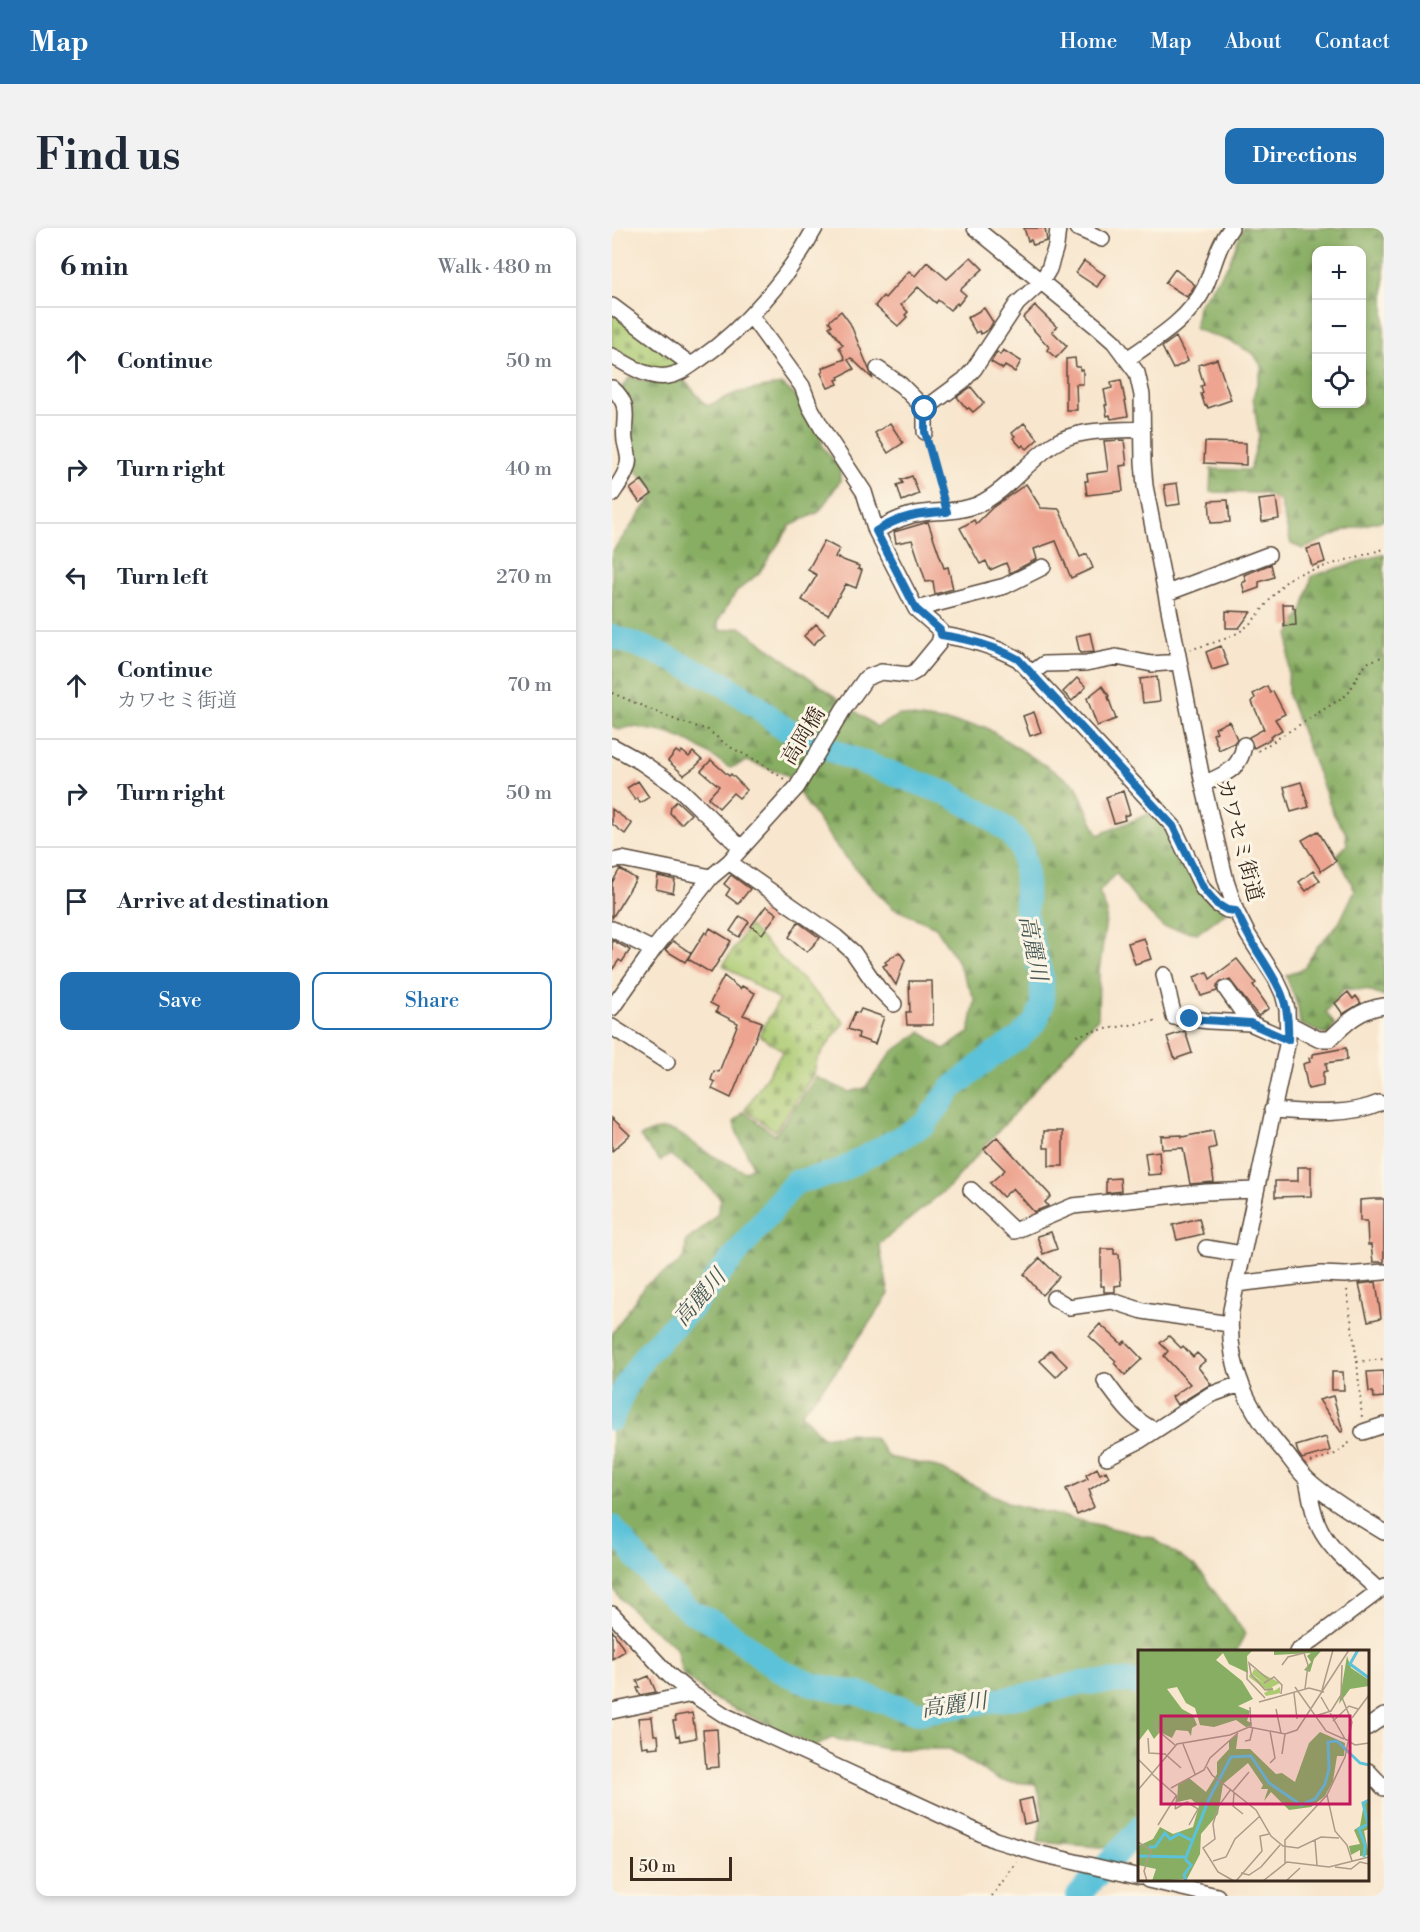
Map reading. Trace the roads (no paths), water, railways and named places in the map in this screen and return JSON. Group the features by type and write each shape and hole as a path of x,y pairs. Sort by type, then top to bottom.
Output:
{"street":[{"path":"612,356 649,375 667,376 685,371 724,342 751,316 804,249 815,228"},
{"name":"カワセミ街道","path":"975,228 1114,342 1137,373 1140,385 1144,470 1203,784 1226,881 1236,911 1283,994 1289,1024 1288,1040 1254,1190 1229,1324 1232,1358 1240,1384 1263,1425 1307,1480 1384,1532"},
{"path":"925,409 964,380 974,369 1017,304 1042,281 1049,269 1056,246 1058,228"},
{"path":"1077,228 1102,239"},
{"path":"1126,359 1170,328 1191,308 1203,291 1219,247 1232,228"},
{"path":"612,306 692,365"},
{"path":"751,316 802,386 810,407 826,435 864,492 876,531 916,609 940,630 941,635 1000,650 1018,659 1173,826 1203,888 1217,904 1227,910 1236,911"},
{"path":"878,369 901,385 925,409 925,432"},
{"path":"612,388 622,397 627,414 625,438 629,463 612,494"},
{"path":"876,531 896,519 922,513 963,510 979,504 1003,490 1052,446 1066,438 1081,434 1142,429"},
{"path":"1167,593 1268,555"},
{"path":"916,609 1005,586 1043,567"},
{"name":"高岡橋","path":"612,1008 653,950 711,878 729,862 798,785 843,710 866,678 880,672 909,675 916,671 939,643 941,635"},
{"path":"1032,673 1044,664 1086,663 1116,657 1152,664 1179,658"},
{"path":"612,746 641,762 680,789 741,848"},
{"path":"1203,784 1236,767 1243,752"},
{"path":"612,861 622,859 711,878"},
{"path":"729,862 836,937 853,952 878,988 894,1004"},
{"path":"612,929 653,950"},
{"path":"1164,975 1174,1017 1250,1023 1288,1040"},
{"path":"1226,989 1250,1023"},
{"path":"1289,1024 1318,1039 1330,1039 1350,1020 1367,1009 1384,1006"},
{"path":"612,1027 667,1062"},
{"path":"1272,1110 1336,1112 1366,1108 1379,1103"},
{"path":"971,1190 1014,1231 1073,1206 1206,1192 1254,1190"},
{"path":"1206,1248 1242,1254"},
{"path":"1236,1284 1321,1274 1384,1272"},
{"path":"1054,1298 1069,1307 1112,1301 1143,1311 1229,1324"},
{"path":"1105,1381 1126,1410 1139,1422 1154,1430"},
{"path":"1107,1457 1139,1441 1210,1395 1240,1384"},
{"path":"1363,1432 1384,1425"},
{"path":"1300,1650 1382,1589 1334,1549 1322,1534 1314,1515 1307,1480"},
{"path":"612,1614 669,1675 692,1694 726,1716 995,1840 1024,1850 1138,1876"},
{"path":"612,1711 692,1694"},
{"path":"1369,1726 1384,1716"},
{"path":"1369,1772 1384,1788"},
{"path":"1148,1896 1149,1881"},
{"path":"1157,1881 1212,1895"}],"waterway":[{"name":"高麗川","path":"612,636 656,652 722,683 758,707 782,727 843,755 948,794 987,815 1009,832 1022,849 1026,877 1026,918 1042,978 1042,1005 1036,1021 1019,1038 990,1057 951,1089 925,1124 836,1173 795,1182 696,1303 646,1354 626,1385 612,1419"},
{"name":"高麗川","path":"612,1527 658,1584 690,1611 717,1624 771,1665 815,1685 860,1694 918,1713 1041,1693 1079,1683 1129,1681 1138,1683"},
{"name":"高麗川","path":"1078,1896 1138,1830"}]}
